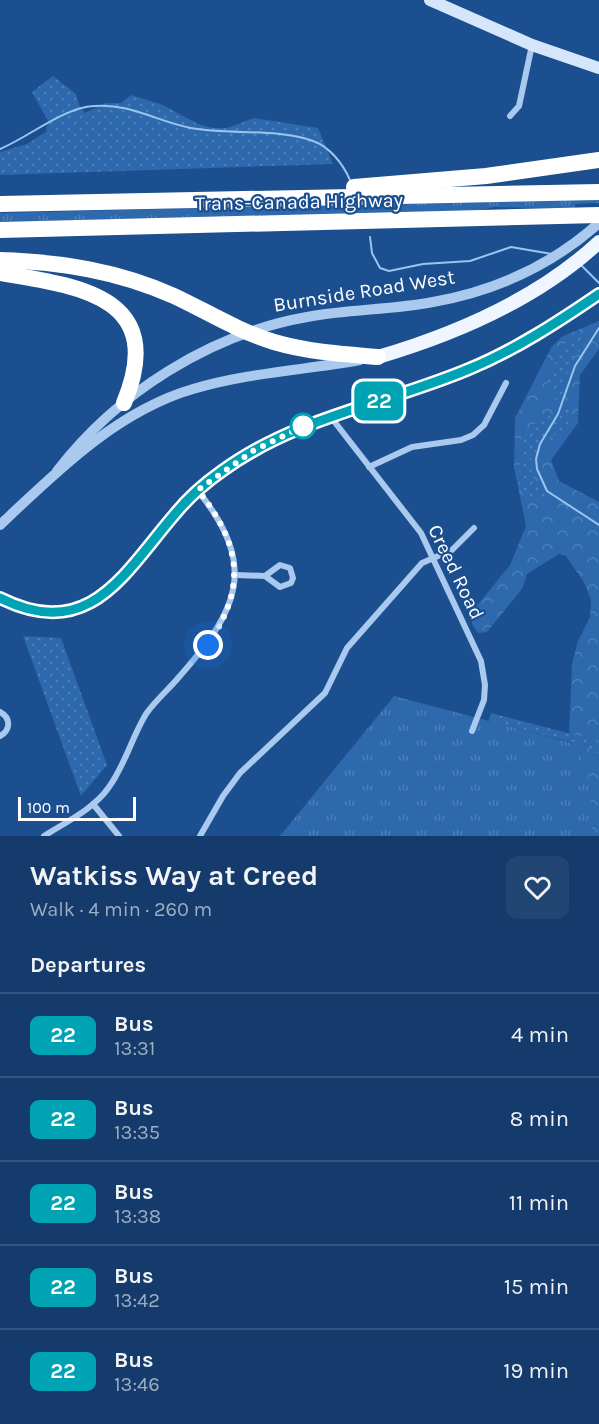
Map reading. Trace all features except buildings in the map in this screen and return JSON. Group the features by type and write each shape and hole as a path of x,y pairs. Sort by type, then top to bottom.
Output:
{"highway":[{"path":"219,199 486,176 596,161"},
{"name":"Trans-Canada Highway","path":"0,204 599,192"},
{"name":"Trans-Canada Highway","path":"0,230 599,215"},
{"path":"0,260 52,262 111,273 172,295 271,341 315,352 378,357"},
{"path":"0,273 75,288 100,298 119,312 128,325 136,349 134,378 124,403"}],"main road":[{"path":"430,0 532,45 599,68"},
{"name":"Burnside Road West","path":"378,357 418,345 530,293 599,242"}],"street":[{"path":"510,116 519,106 532,45"},
{"name":"Burnside Road West","path":"57,471 72,452 124,403 185,361 238,336 268,326 339,311 433,302 484,289 541,265 582,238 599,223"},
{"path":"0,598 40,612 64,612 98,600 121,580 175,514 198,490 220,472 267,442 330,416 415,390 471,369 547,328 599,294"},
{"name":"Burnside Road West","path":"0,525 57,471 135,413 193,389 378,357"},
{"path":"369,467 412,447 461,440 472,435 484,425 506,383"},
{"name":"Creed Road","path":"330,416 421,533 435,559 484,672 484,700 472,731"},
{"path":"44,836 93,804 109,788 147,712 208,645 223,622 236,575 225,531 198,490"},
{"path":"200,836 223,796 240,774 325,693 347,648 422,563 452,550 474,528"},
{"path":"236,575 265,576 280,587 286,586 293,578 290,568 280,565 265,576"},
{"path":"0,712 6,715 9,723 7,731 0,736"},
{"path":"93,804 119,836"}],"green space":[{"path":"53,76 76,94 79,105 85,113 106,103 121,103 131,95 163,105 198,124 213,128 227,128 254,118 318,128 333,164 0,175 0,152 27,144 46,132 48,121 32,92"},
{"path":"599,198 599,203 575,204 575,209 495,207 475,211 0,224 0,213"},
{"path":"599,321 599,349 580,375 578,423 551,460 559,481 599,502 599,836 592,836 588,773 569,735 572,664 578,641 590,617 591,600 585,584 566,556 559,554 527,574 522,589 487,632 478,633 472,624 471,613 510,565 526,526 514,467 515,418 552,346 563,336"},
{"path":"573,333 592,335 570,363 561,385 570,408 571,421 561,432 538,446 531,464 534,479 553,493 546,503 525,497 519,484 521,438 542,416 553,416 560,410 546,380 564,345"},
{"path":"23,636 61,638 107,765 81,796"},
{"path":"394,696 591,748 599,836 280,836"},
{"path":"491,713 599,741 599,753 590,751 590,747 489,721"}],"waterway":[{"path":"0,149 70,112 94,106 120,107 191,128 283,134 313,141 325,147 335,157 350,180"},
{"path":"370,237 372,253 380,268 389,271 423,264 470,261 511,247 552,254"},
{"path":"580,264 599,283"},
{"path":"599,328 575,366 558,414 540,444 536,459 537,469 547,491 599,525"}],"bus line":[{"name":"22","path":"0,598 24,609 40,612 64,612 98,600 121,580 175,514 198,490 239,459 267,442 321,419 415,390 471,369 547,328 599,294"}],"route":[{"path":"208,645 223,622 236,575 233,555 225,531 214,511 198,490 220,472 267,442 310,423 303,426"}]}
